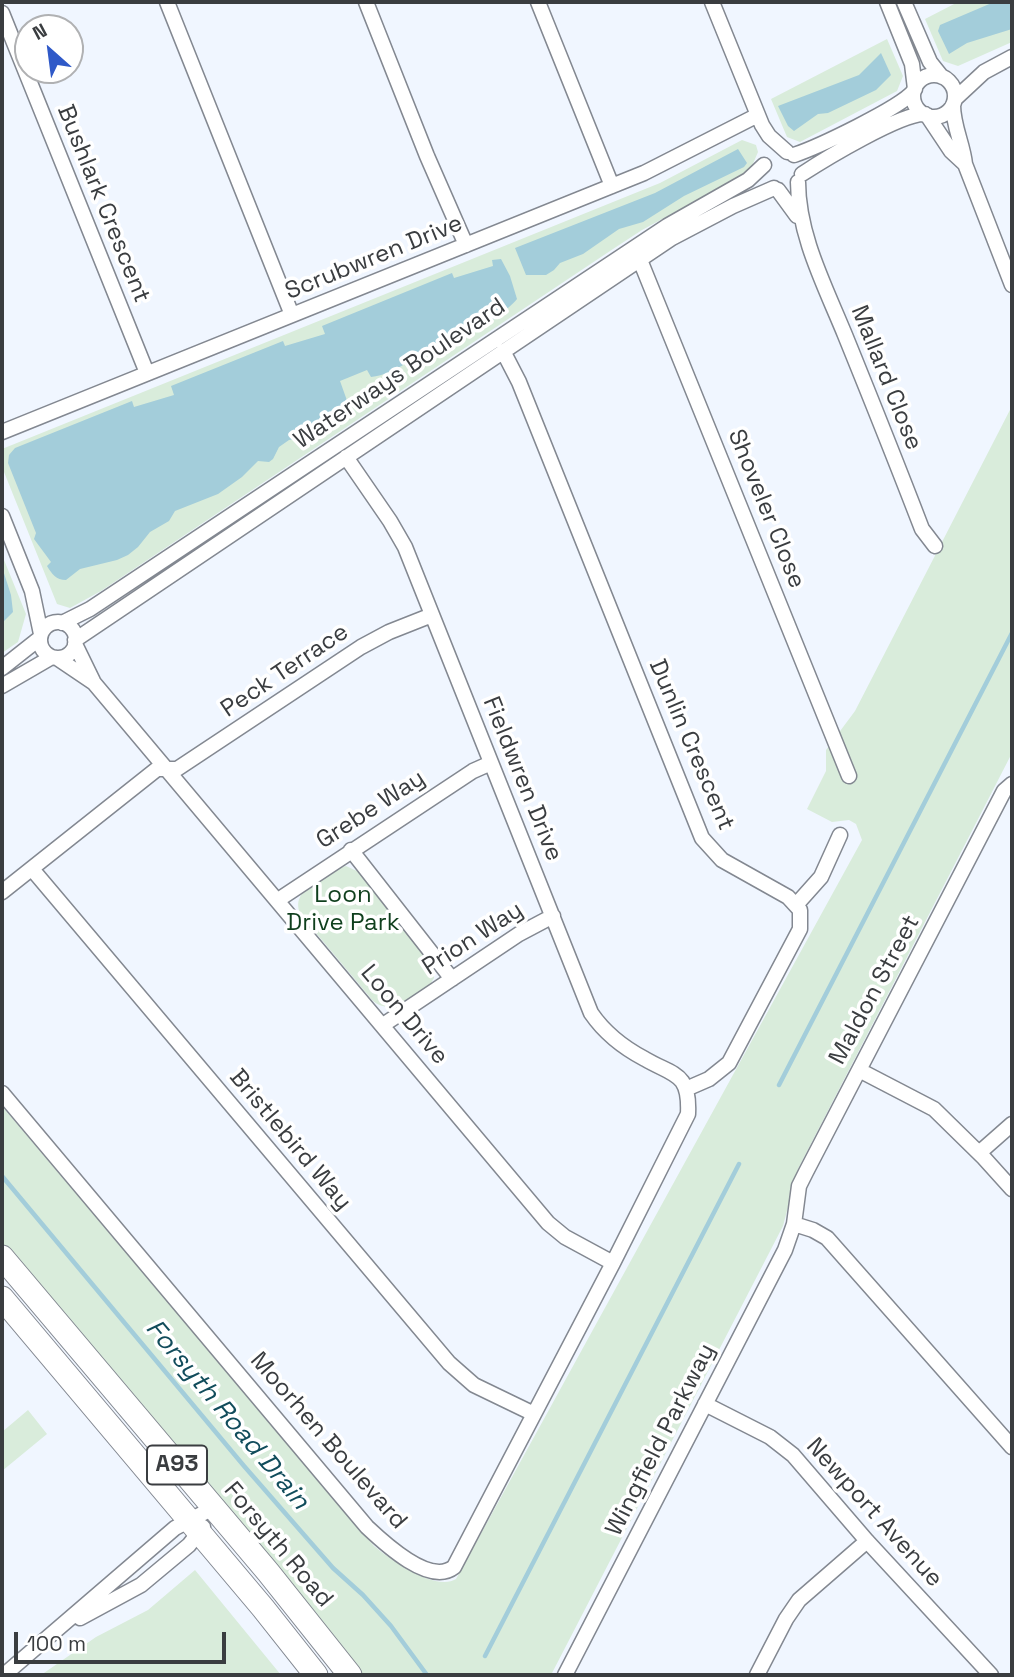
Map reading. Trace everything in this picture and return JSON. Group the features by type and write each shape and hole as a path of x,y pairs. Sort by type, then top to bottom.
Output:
{"highway":[{"name":"Forsyth Road","path":"2,1257 293,1602 350,1675"},
{"name":"A93","path":"2,1298 316,1675"}],"street":[{"path":"167,2 292,315"},
{"path":"366,2 427,156 466,245"},
{"path":"538,2 612,186"},
{"path":"712,2 760,120 769,136 800,163 800,178"},
{"path":"887,2 912,64 916,105 951,151 965,163"},
{"path":"904,2 930,62 953,88 954,120 963,146 965,163 1012,285"},
{"name":"Bushlark Crescent","path":"2,13 147,373"},
{"path":"760,120 764,176 776,189 789,189 800,178 898,122 918,114 942,115 984,72 1012,57"},
{"path":"765,163 777,152 790,154 810,149 898,104 926,77 934,75 944,78 984,72"},
{"name":"Scrubwren Drive","path":"2,432 660,167 760,120"},
{"name":"Waterways Boulevard","path":"61,623 90,608 667,226 748,180 765,163"},
{"name":"Mallard Close","path":"800,178 798,203 802,223"},
{"name":"Mallard Close","path":"776,189 791,205 802,223 922,529 935,546"},
{"name":"Waterways Boulevard","path":"75,642 685,230 776,189"},
{"name":"Shoveler Close","path":"640,260 849,776"},
{"name":"Dunlin Crescent","path":"503,351 519,382 702,838 722,860 775,889 796,905"},
{"name":"Fieldwren Drive","path":"346,457 400,537 583,997 597,1022 613,1037 646,1060 672,1070 686,1089"},
{"path":"2,516 32,591 43,650 54,657"},
{"path":"2,687 54,657 68,654 75,642 72,629 48,613 32,591"},
{"name":"Peck Terrace","path":"167,770 177,769 188,763 369,642 432,615"},
{"path":"2,667 40,636 49,625 61,623"},
{"name":"Loon Drive","path":"75,642 94,683 548,1223 565,1237 613,1263"},
{"name":"Loon Drive","path":"54,657 94,683"},
{"name":"Grebe Way","path":"278,900 473,771 491,763"},
{"path":"2,892 157,769 167,770"},
{"name":"Maldon Street","path":"794,1224 799,1186 1004,791 1012,784"},
{"path":"686,1089 709,1079 729,1063 800,929 801,917 796,905 821,877 841,835"},
{"path":"351,850 452,979"},
{"name":"Bristlebird Way","path":"32,869 449,1363 474,1385 534,1414"},
{"name":"Prion Way","path":"383,1025 519,934 553,916"},
{"path":"859,1070 934,1110 1012,1189"},
{"name":"Moorhen Boulevard","path":"2,1093 367,1527 399,1555 437,1573 446,1573 454,1567 688,1114 686,1089"},
{"path":"979,1153 1012,1124"},
{"path":"794,1224 827,1238 1012,1447"},
{"name":"Wingfield Parkway","path":"565,1675 785,1250 794,1224"},
{"name":"Newport Avenue","path":"705,1404 770,1437 793,1455 987,1674"},
{"path":"54,1632 141,1585 214,1508"},
{"path":"4,1675 175,1528 194,1527"},
{"path":"757,1675 799,1600 867,1541"}],"green space":[{"path":"958,2 1012,2 1012,42 958,66 943,61 925,19"},
{"path":"887,39 903,76 897,91 800,142 787,137 771,99"},
{"path":"742,140 756,145 758,152 752,166 743,175 642,230 101,591 70,608 57,604 2,467 2,449 660,183"},
{"path":"1012,406 1012,753 798,1169 783,1226 551,1675 360,1675 264,1556 2,1245 2,1106 374,1546 402,1566 426,1578 447,1582 456,1579 862,840 856,824 849,820 832,822 807,809 826,771 826,750 855,711"},
{"path":"2,555 26,614 18,642 2,653"},
{"name":"Loon Drive Park","path":"346,866 359,872 434,967 431,983 404,1003 388,1007 373,1001 300,914 298,903 307,888"},
{"path":"28,1410 47,1434 2,1471 2,1432"},
{"path":"195,1570 281,1675 41,1675 96,1637 148,1610"}],"water":[{"path":"994,2 1012,2 1012,29 967,43 949,54 938,31 940,25"},
{"path":"881,53 891,75 876,90 828,113 818,114 794,131 788,126 778,106 859,75"},
{"path":"738,149 747,163 744,167 684,196 643,222 619,229 583,254 560,263 546,275 526,275 515,248 655,193"},
{"path":"501,259 517,299 487,324 469,334 438,342 389,372 371,377 367,370 340,381 350,409 323,422 311,436 289,440 279,447 273,459 269,462 258,461 242,477 218,494 175,511 169,521 150,532 128,555 80,569 66,580 57,578 51,572 47,566 51,562 34,539 36,533 8,463 9,455 15,448 132,401 134,407 174,395 171,386 283,341 285,346 325,334 322,326 452,273 454,278 493,266 492,260"},
{"path":"2,567 13,612 2,623"}],"waterway":[{"path":"779,1085 1012,633"},
{"path":"485,1656 739,1164"},
{"name":"Forsyth Road Drain","path":"2,1176 244,1466 333,1568 363,1595 391,1626 427,1675"}]}
